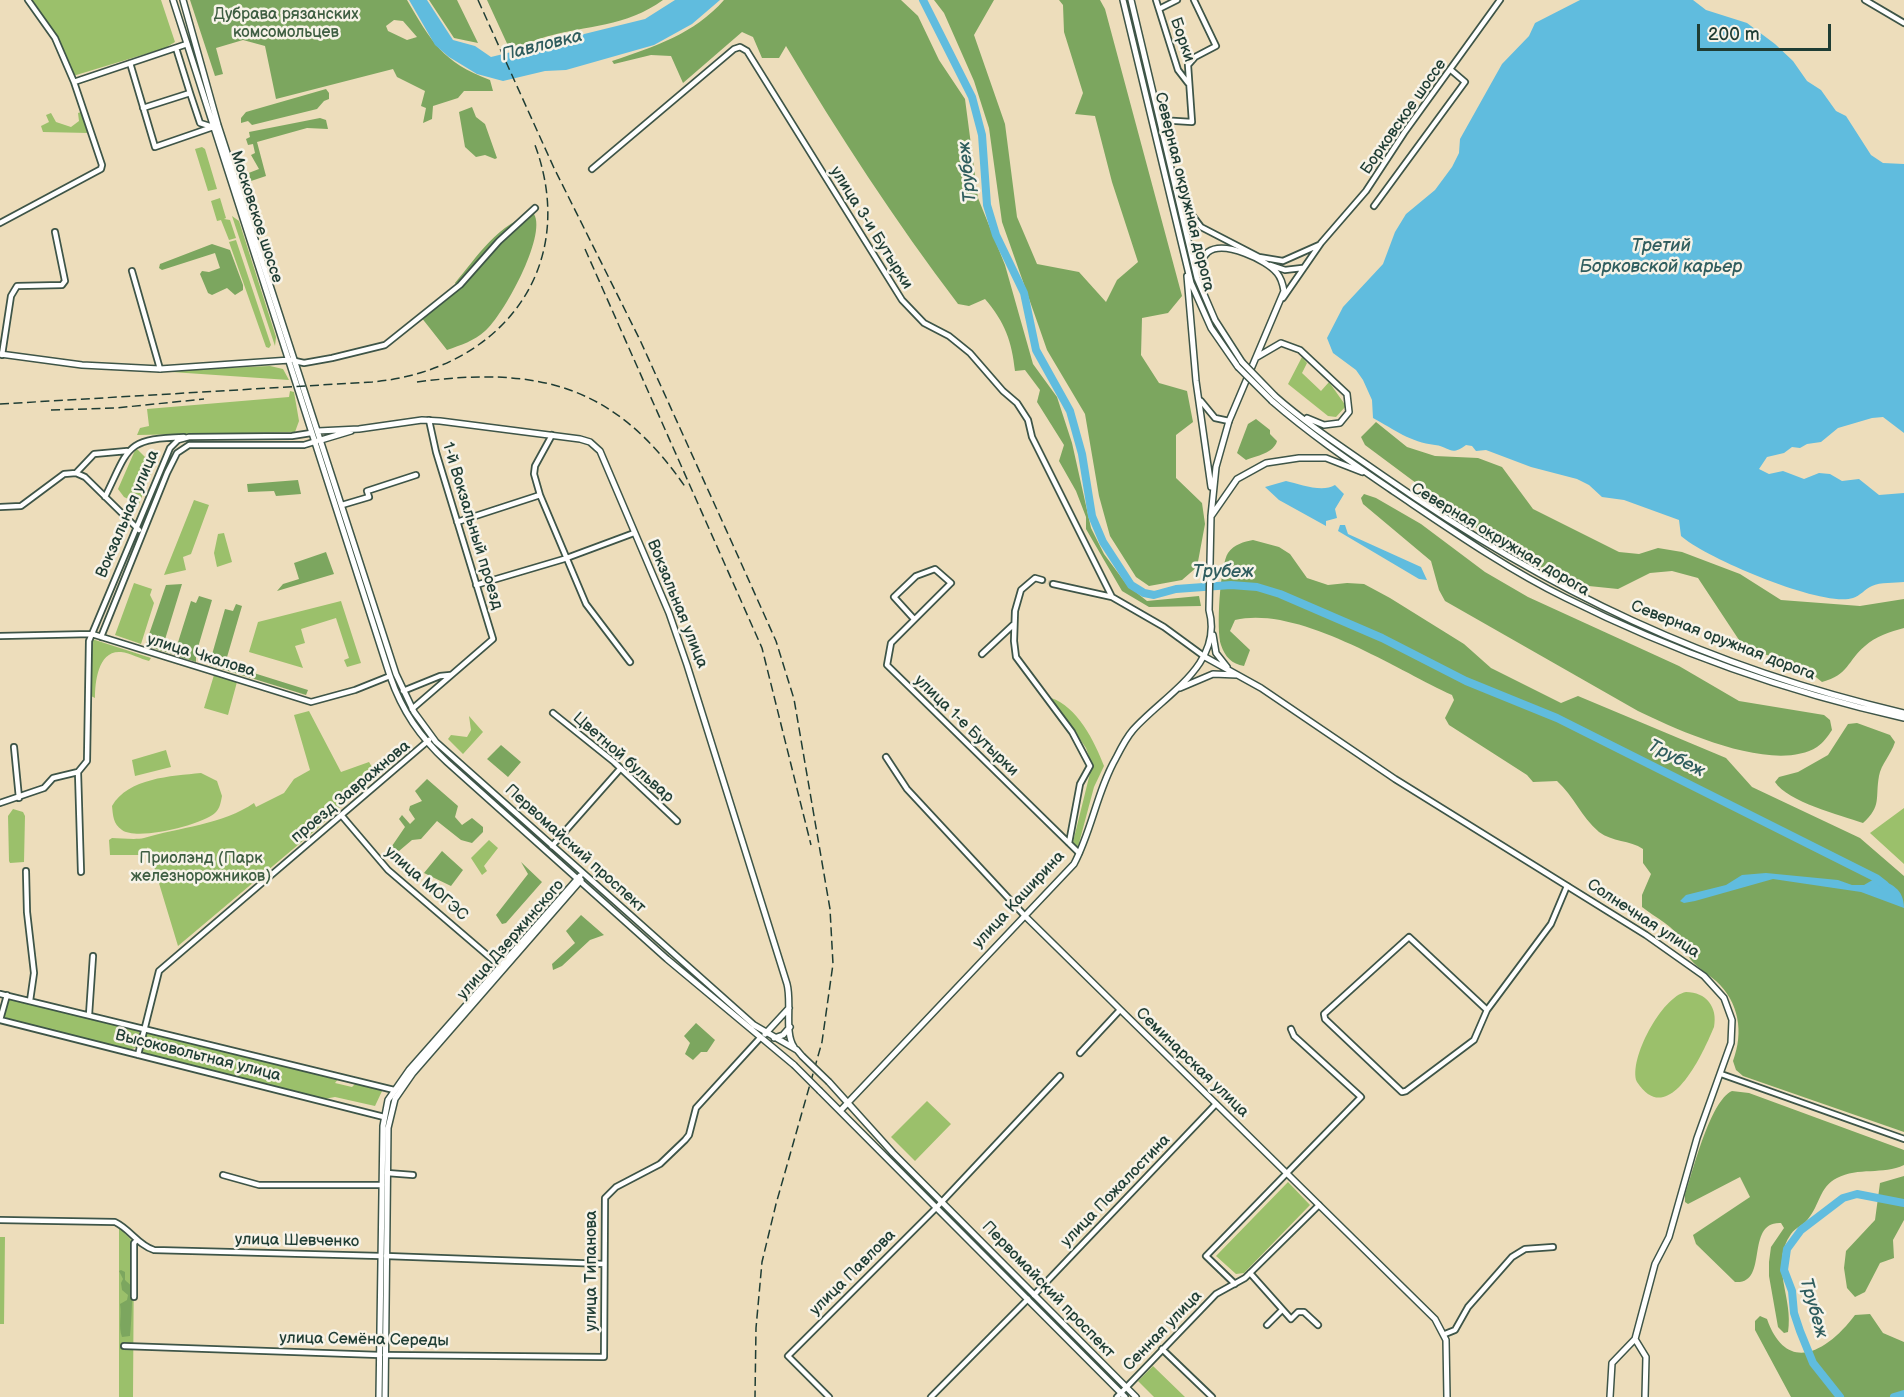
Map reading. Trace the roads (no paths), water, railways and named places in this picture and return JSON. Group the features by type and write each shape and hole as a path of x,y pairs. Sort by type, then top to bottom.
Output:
{"main road":[{"name":"Московское шоссе","path":"173,0 319,431"},
{"name":"Московское шоссе","path":"183,0 216,126 314,441"},
{"name":"Северная окружная дорога","path":"1123,0 1186,266 1204,314 1240,364 1274,399 1373,477 1458,534 1564,597 1652,639 1738,672 1835,702 1904,718"},
{"name":"Северная окружная дорога","path":"1131,0 1197,278 1215,320 1240,364"},
{"path":"1197,278 1205,256 1221,247 1232,249 1265,263 1279,275 1284,291 1283,298 1229,421 1212,492"},
{"path":"1186,266 1196,381 1212,492 1209,610 1216,653 1231,671"},
{"path":"1256,358 1281,343 1294,346 1341,387 1349,402 1345,418 1332,426 1318,424 1292,410"},
{"path":"1,354 82,365 160,369 295,361"},
{"name":"Северная оружная дорога","path":"1274,399 1439,515 1556,584 1653,632 1738,665 1829,694 1904,713"},
{"name":"Вокзальная улица","path":"311,433 429,420 585,440 599,450 669,613 692,678 787,984 790,1039 796,1050"},
{"name":"Вокзальная улица","path":"321,440 359,429"},
{"name":"Первомайский проспект","path":"319,431 403,691 412,709 432,738 552,846 581,877"},
{"name":"Первомайский проспект","path":"314,441 390,676 407,715 426,743 763,1035 1028,1299 1121,1396"},
{"path":"1211,516 1237,479 1256,467 1280,459 1326,458 1373,477"},
{"path":"1205,657 1213,625"},
{"name":"Солнечная улица","path":"1205,657 1240,675 1395,778 1689,965 1719,990 1728,1005 1733,1028 1731,1043 1697,1138 1670,1237 1653,1269 1635,1339"},
{"name":"улица Каширина","path":"840,1111 1074,864 1101,787 1125,741 1205,657"},
{"path":"1173,691 1213,674 1240,675"},
{"name":"улица Дзержинского","path":"458,1020 500,966 581,877"},
{"name":"улица Дзержинского","path":"385,1397 383,1355 384,1185 387,1118 396,1091 581,877"},
{"name":"Семинарская улица","path":"1025,916 1119,1011 1435,1318 1444,1334"},
{"path":"763,1035 790,1006"},
{"path":"776,1038 783,1035 790,1025 786,1018 781,1018"},
{"name":"Первомайский проспект","path":"763,1035 776,1038 796,1050 829,1082 847,1104 941,1202 1136,1397"},
{"path":"1444,1334 1448,1397"},
{"path":"1610,1397 1612,1363 1635,1339 1646,1358 1645,1397"},
{"name":"улица Дзержинского","path":"379,1397 383,1355"}],"street":[{"path":"0,223 99,172 102,165 74,82 57,41 28,0"},
{"name":"Борки","path":"1156,0 1178,70 1189,85"},
{"path":"1159,9 1178,0"},
{"path":"1160,120 1192,122 1187,70 1191,60 1216,46 1194,0"},
{"name":"Борковское шоссе","path":"1321,243 1366,191 1404,133 1500,0"},
{"path":"1865,0 1904,23"},
{"path":"74,82 187,45"},
{"name":"улица 3-и Бутырки","path":"592,169 734,49 740,47 747,51 902,300 924,322 949,336 969,353 1017,403 1028,420 1032,437 1112,597"},
{"path":"176,48 200,123 216,126"},
{"path":"130,63 155,147 216,126"},
{"path":"1374,206 1465,82 1450,70"},
{"path":"143,108 190,93"},
{"path":"1174,187 1184,208 1201,227 1259,257 1283,261 1321,243"},
{"path":"295,361 304,363 385,345 460,285 499,241 535,208"},
{"path":"1,354 11,296 17,286 62,285 65,281 55,232"},
{"path":"1283,298 1321,243"},
{"path":"1265,263 1286,270 1302,268"},
{"path":"132,271 160,369"},
{"path":"1200,401 1215,418 1229,421"},
{"name":"1-й Вокзальный проезд","path":"429,420 493,639 450,675"},
{"name":"Вокзальная улица","path":"78,772 87,761 88,654 92,634 160,469 173,445 189,437 292,436 311,433"},
{"path":"552,435 534,474 540,495 564,559 586,604 630,662"},
{"path":"105,496 127,452 145,440 189,437"},
{"path":"164,438 173,445 177,453"},
{"name":"Вокзальная улица","path":"101,637 177,453 189,445 304,444 321,440"},
{"path":"76,473 94,454 127,452"},
{"path":"0,507 21,506 64,474 76,473 85,477 143,532"},
{"path":"342,505 369,497 367,491 416,475"},
{"path":"457,522 540,495"},
{"path":"476,585 564,559 634,533"},
{"name":"улица 1-е Бутырки","path":"914,619 894,597 916,576 935,569 951,583 891,643 887,665 1079,853"},
{"path":"1042,580 1035,578 1021,590 1014,625 1016,657 1072,732 1090,766 1080,784 1069,843"},
{"path":"1055,584 1112,597 1164,627 1205,657"},
{"path":"982,654 1014,625"},
{"name":"улица Чкалова","path":"0,636 92,634 309,702 355,690 390,676"},
{"path":"403,691 440,676 450,675"},
{"path":"412,709 450,675"},
{"name":"Цветной бульвар","path":"553,713 677,821"},
{"name":"проезд Завражнова","path":"138,1055 159,971 432,738"},
{"path":"14,747 19,798"},
{"name":"Семинарская улица","path":"886,757 907,789 1025,916"},
{"path":"552,846 620,769"},
{"path":"0,803 44,788 53,778 78,772 81,872"},
{"name":"улица МОГЭС","path":"342,816 388,870 500,966"},
{"path":"26,871 27,912 34,973 30,1001"},
{"path":"1487,1010 1409,937 1324,1014 1325,1019 1401,1092 1474,1040 1487,1010 1551,924 1567,886"},
{"path":"89,1015 93,956"},
{"name":"Высоковольтная улица","path":"0,994 396,1091"},
{"name":"Высоковольтная улица","path":"6,995 0,1020 387,1118"},
{"path":"1080,1053 1119,1011"},
{"path":"1235,1284 1206,1256 1361,1097 1294,1036 1291,1029"},
{"name":"улица Типанова","path":"604,1357 603,1208 610,1191 660,1164 685,1140 691,1129 696,1108 763,1035"},
{"path":"1721,1074 1904,1139"},
{"path":"936,1208 1060,1076"},
{"name":"улица Пожалостина","path":"1034,1295 1215,1105"},
{"path":"385,1173 412,1175"},
{"path":"223,1175 259,1185 384,1185"},
{"name":"Сенная улица","path":"1121,1396 1162,1349 1216,1294 1250,1274 1319,1205"},
{"name":"улица Павлова","path":"829,1397 788,1356 936,1208"},
{"name":"улица Шевченко","path":"0,1220 115,1222 154,1250 604,1264"},
{"path":"134,1297 134,1243 137,1240"},
{"path":"1444,1334 1455,1330 1474,1300 1512,1257 1525,1249 1553,1247"},
{"path":"1250,1274 1291,1319 1298,1312 1304,1312 1318,1325"},
{"path":"931,1397 1028,1299"},
{"path":"1267,1325 1282,1310"},
{"name":"улица Семёна Середы","path":"124,1346 383,1355 604,1357"},
{"path":"1162,1349 1212,1397"}],"water":[{"name":"Павловка","path":"409,0 427,0 453,40 475,46 491,57 645,19 675,0 720,0 692,24 654,45 566,70 545,71 503,81 477,74 449,57 435,45"},
{"name":"Третий Борковской карьер","path":"1580,0 1693,0 1706,10 1747,23 1775,44 1793,61 1807,81 1821,90 1836,111 1846,116 1871,155 1883,163 1904,164 1904,433 1883,417 1872,418 1838,428 1821,442 1807,444 1800,448 1792,447 1784,453 1767,457 1759,469 1769,474 1783,471 1804,479 1819,473 1830,474 1842,481 1859,479 1879,495 1904,493 1904,582 1875,585 1856,597 1838,599 1791,588 1764,579 1694,545 1681,536 1679,520 1624,500 1602,497 1589,485 1577,479 1531,467 1486,450 1476,451 1472,446 1466,445 1453,451 1410,438 1373,418 1372,400 1363,380 1356,370 1333,353 1327,338 1343,307 1383,264 1395,232 1406,214 1435,190 1452,167 1459,153 1460,139 1502,64 1529,36 1535,23"},
{"path":"1286,481 1317,488 1335,485 1344,494 1335,509 1337,518 1326,521 1326,526 1279,500 1265,487"},
{"path":"1340,525 1345,525 1348,534 1421,567 1427,580 1419,579 1338,531"},
{"path":"1766,873 1838,880 1852,885 1864,885 1876,878 1896,888 1902,896 1904,908 1861,892 1773,879 1695,901 1684,903 1680,901 1686,895 1726,885 1742,875"}],"waterway":[{"name":"Трубеж","path":"923,0 972,97 982,135 987,205 996,235 1024,293 1036,350 1070,411 1082,454 1092,516 1103,542 1131,585 1144,593 1154,595 1176,589 1231,585 1257,587 1280,594 1382,638 1466,681 1557,718 1876,878 1885,885"},
{"name":"Трубеж","path":"1840,1397 1813,1363 1800,1331 1794,1313 1792,1291 1784,1270 1787,1249 1801,1230 1843,1198 1857,1194 1904,1203"},
{"name":"Трубеж","path":"1894,1397 1904,1394"}],"tunnel":[{"path":"1042,580 1053,584"}],"railway":[{"path":"478,0 554,168 640,340 733,545 776,641 794,699 830,909 833,964 822,1042 762,1262 756,1328 755,1397"},
{"path":"0,404 372,382 417,374 457,358 491,335 518,306 537,272 547,233 546,191 535,145"},
{"path":"585,249 762,648 811,845"},
{"path":"417,382 500,377 536,381 570,390 601,405 631,425 659,453 686,488"},
{"path":"51,410 116,408 204,399"}],"park label":[{"name":"Дубрава рязанских комсомольцев","path":"286,24"},
{"name":"Приолэнд (Парк железнорожников)","path":"201,868"}]}
